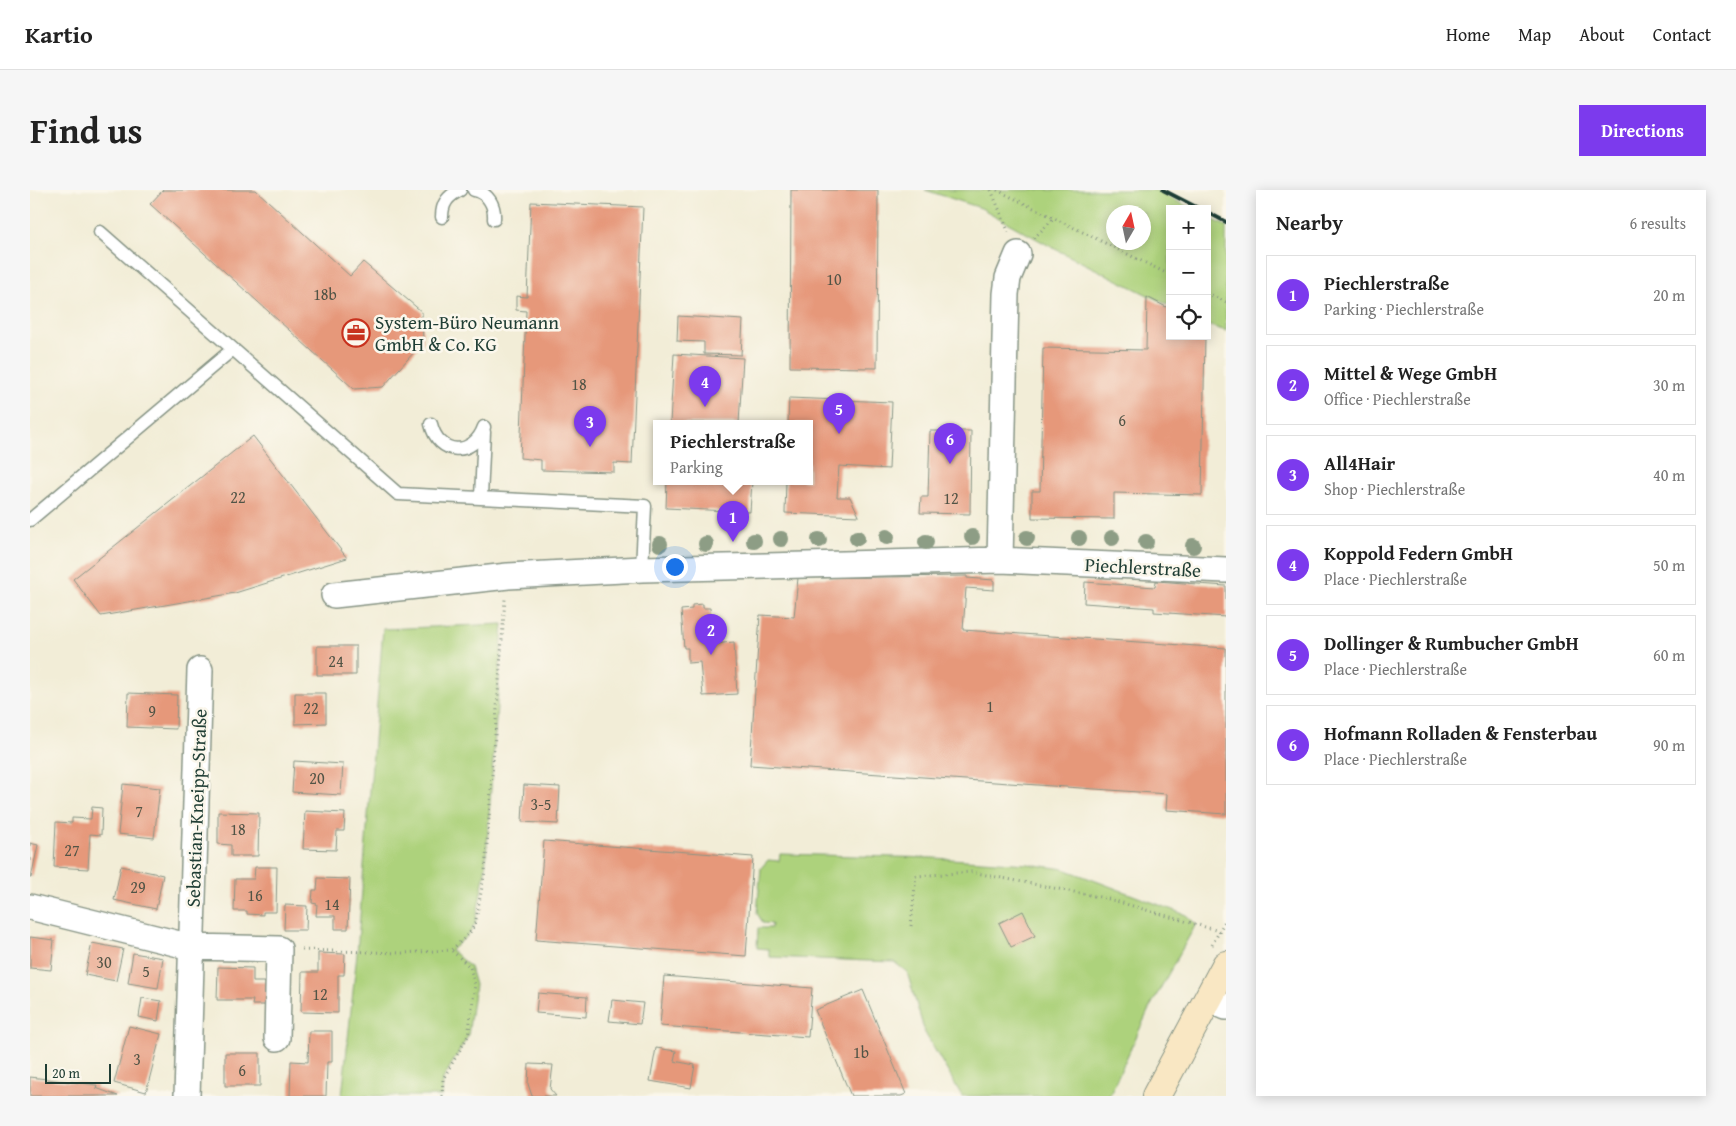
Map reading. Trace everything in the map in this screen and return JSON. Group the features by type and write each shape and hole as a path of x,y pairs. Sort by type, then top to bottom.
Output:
{"street":[{"path":"1000,560 1006,294 1008,278 1018,254"},
{"name":"Piechlerstraße","path":"334,594 508,576 642,569 1000,560 1226,570"},
{"name":"Sebastian-Kneipp-Straße","path":"187,1096 200,670"},
{"path":"30,907 191,947 280,949 277,1038"},
{"path":"1156,1096 1217,1003 1226,965"}],"lane":[{"path":"442,217 442,208 446,200 460,190"},
{"path":"474,190 486,196 491,203 494,219"},
{"path":"100,232 398,494 646,506 642,569"},
{"path":"30,520 232,348"},
{"path":"431,424 437,440 444,445 460,449 469,447 476,442 484,427 481,497"}],"path":[{"path":"990,190 1018,254"},
{"path":"997,190 1166,273"},
{"path":"1211,295 1226,302"},
{"path":"280,949 402,953 451,950 469,934 475,924 483,878 508,576"},
{"path":"911,926 916,876 971,872 1105,898 1220,931"},
{"path":"442,1096 443,1079 468,1036 475,985 470,967 451,950"}],"green space":[{"path":"925,190 1155,190 1184,205 1166,205 1166,304 1055,249 981,208"},
{"path":"1211,219 1226,226 1226,331 1211,326"},
{"path":"503,624 485,871 475,924 469,934 451,950 470,967 475,985 468,1036 443,1079 442,1096 342,1096 357,953 383,629"},
{"path":"780,854 934,858 1028,864 1064,869 1186,915 1196,924 1149,1009 1109,1096 962,1096 925,1033 907,972 894,962 769,957 769,949 757,948 758,928 771,928 772,924 763,923 757,913 761,868 768,860 779,861"}],"building":[{"path":"163,190 256,190 350,276 363,262 422,312 423,342 383,387 354,389 150,204"},
{"path":"791,190 878,190 877,368 790,367"},
{"path":"531,202 643,207 632,464 614,463 614,472 541,470 541,460 520,458 526,311 516,310 516,296 527,297"},
{"path":"1147,297 1166,307 1166,340 1205,340 1202,495 1114,493 1114,519 1032,518 1032,491 1040,491 1043,348 1146,350"},
{"path":"678,316 743,320 741,355 704,354 704,342 677,341"},
{"path":"674,354 743,358 739,420 670,420"},
{"path":"789,398 892,402 889,469 839,466 837,497 850,497 859,516 785,513 786,485 813,485 813,420 788,420"},
{"path":"930,431 971,431 970,514 920,513 921,497 928,497"},
{"path":"253,436 347,558 235,593 101,616 73,579"},
{"path":"667,485 752,485 750,512 666,508"},
{"path":"967,576 967,578 994,580 994,590 966,588 963,630 1226,648 1226,814 1166,810 1167,794 750,765 760,615 794,617 798,578"},
{"path":"1156,581 1226,586 1226,617 1154,612 1154,608 1084,603 1085,582 1155,587"},
{"path":"703,604 703,608 710,608 713,644 734,642 737,694 703,696 700,662 688,663 688,648 684,648 681,610 692,609 692,605"},
{"path":"317,646 356,646 356,675 317,675"},
{"path":"128,693 177,695 176,729 127,727"},
{"path":"295,693 326,693 326,723 295,724"},
{"path":"294,761 343,764 341,795 292,792"},
{"path":"123,784 160,788 154,838 118,834"},
{"path":"524,785 560,787 558,824 522,822"},
{"path":"92,807 102,808 101,835 90,834 88,869 54,867 56,822 72,823 72,818 91,819"},
{"path":"305,811 345,813 344,831 337,831 336,850 303,849"},
{"path":"218,812 259,813 258,856 231,856 231,845 218,844"},
{"path":"544,841 753,857 746,956 536,940"},
{"path":"30,843 38,845 31,878 30,878"},
{"path":"121,866 163,875 156,909 114,900"},
{"path":"255,867 277,867 276,912 263,912 263,915 247,914 247,911 234,911 235,879 254,879"},
{"path":"318,878 350,879 348,929 335,929 335,916 316,916 317,904 312,903 313,890 317,890"},
{"path":"285,905 307,906 306,930 284,930"},
{"path":"1023,911 1035,936 1011,947 999,923"},
{"path":"30,937 54,940 51,970 30,968"},
{"path":"92,943 123,949 116,981 85,975"},
{"path":"133,953 163,958 158,988 128,983"},
{"path":"318,953 345,954 344,975 338,975 338,1013 301,1012 302,972 318,972"},
{"path":"218,967 253,968 253,982 271,982 270,1005 252,1005 253,1000 217,1000"},
{"path":"664,976 812,988 808,1037 660,1026"},
{"path":"863,990 906,1094 901,1096 851,1096 815,1010"},
{"path":"538,993 587,997 586,1017 536,1013"},
{"path":"142,998 161,1001 158,1021 139,1017"},
{"path":"612,1000 643,1003 640,1024 609,1021"},
{"path":"129,1026 161,1034 146,1092 114,1083"},
{"path":"309,1031 332,1031 332,1062 327,1062 326,1096 290,1096 291,1061 308,1062"},
{"path":"656,1048 676,1051 674,1061 695,1065 691,1088 650,1081"},
{"path":"225,1053 260,1053 260,1086 225,1086"},
{"path":"529,1064 553,1065 550,1089 556,1096 532,1096 528,1084"},
{"path":"30,1077 97,1085 96,1088 118,1096 30,1096"}],"railway":[{"path":"1163,190 1192,205"},
{"path":"1211,214 1226,222"}],"place":[{"name":"System-Büro Neumann GmbH & Co. KG","path":"356,333"},
{"name":"Koppold Federn GmbH","path":"705,407"},
{"name":"Dollinger & Rumbucher GmbH","path":"839,434"},
{"name":"All4Hair","path":"590,447"},
{"name":"Hofmann Rolladen & Fensterbau","path":"950,464"},
{"name":"Piechlerstraße","path":"733,542"},
{"name":"Mittel & Wege GmbH","path":"711,655"}]}
